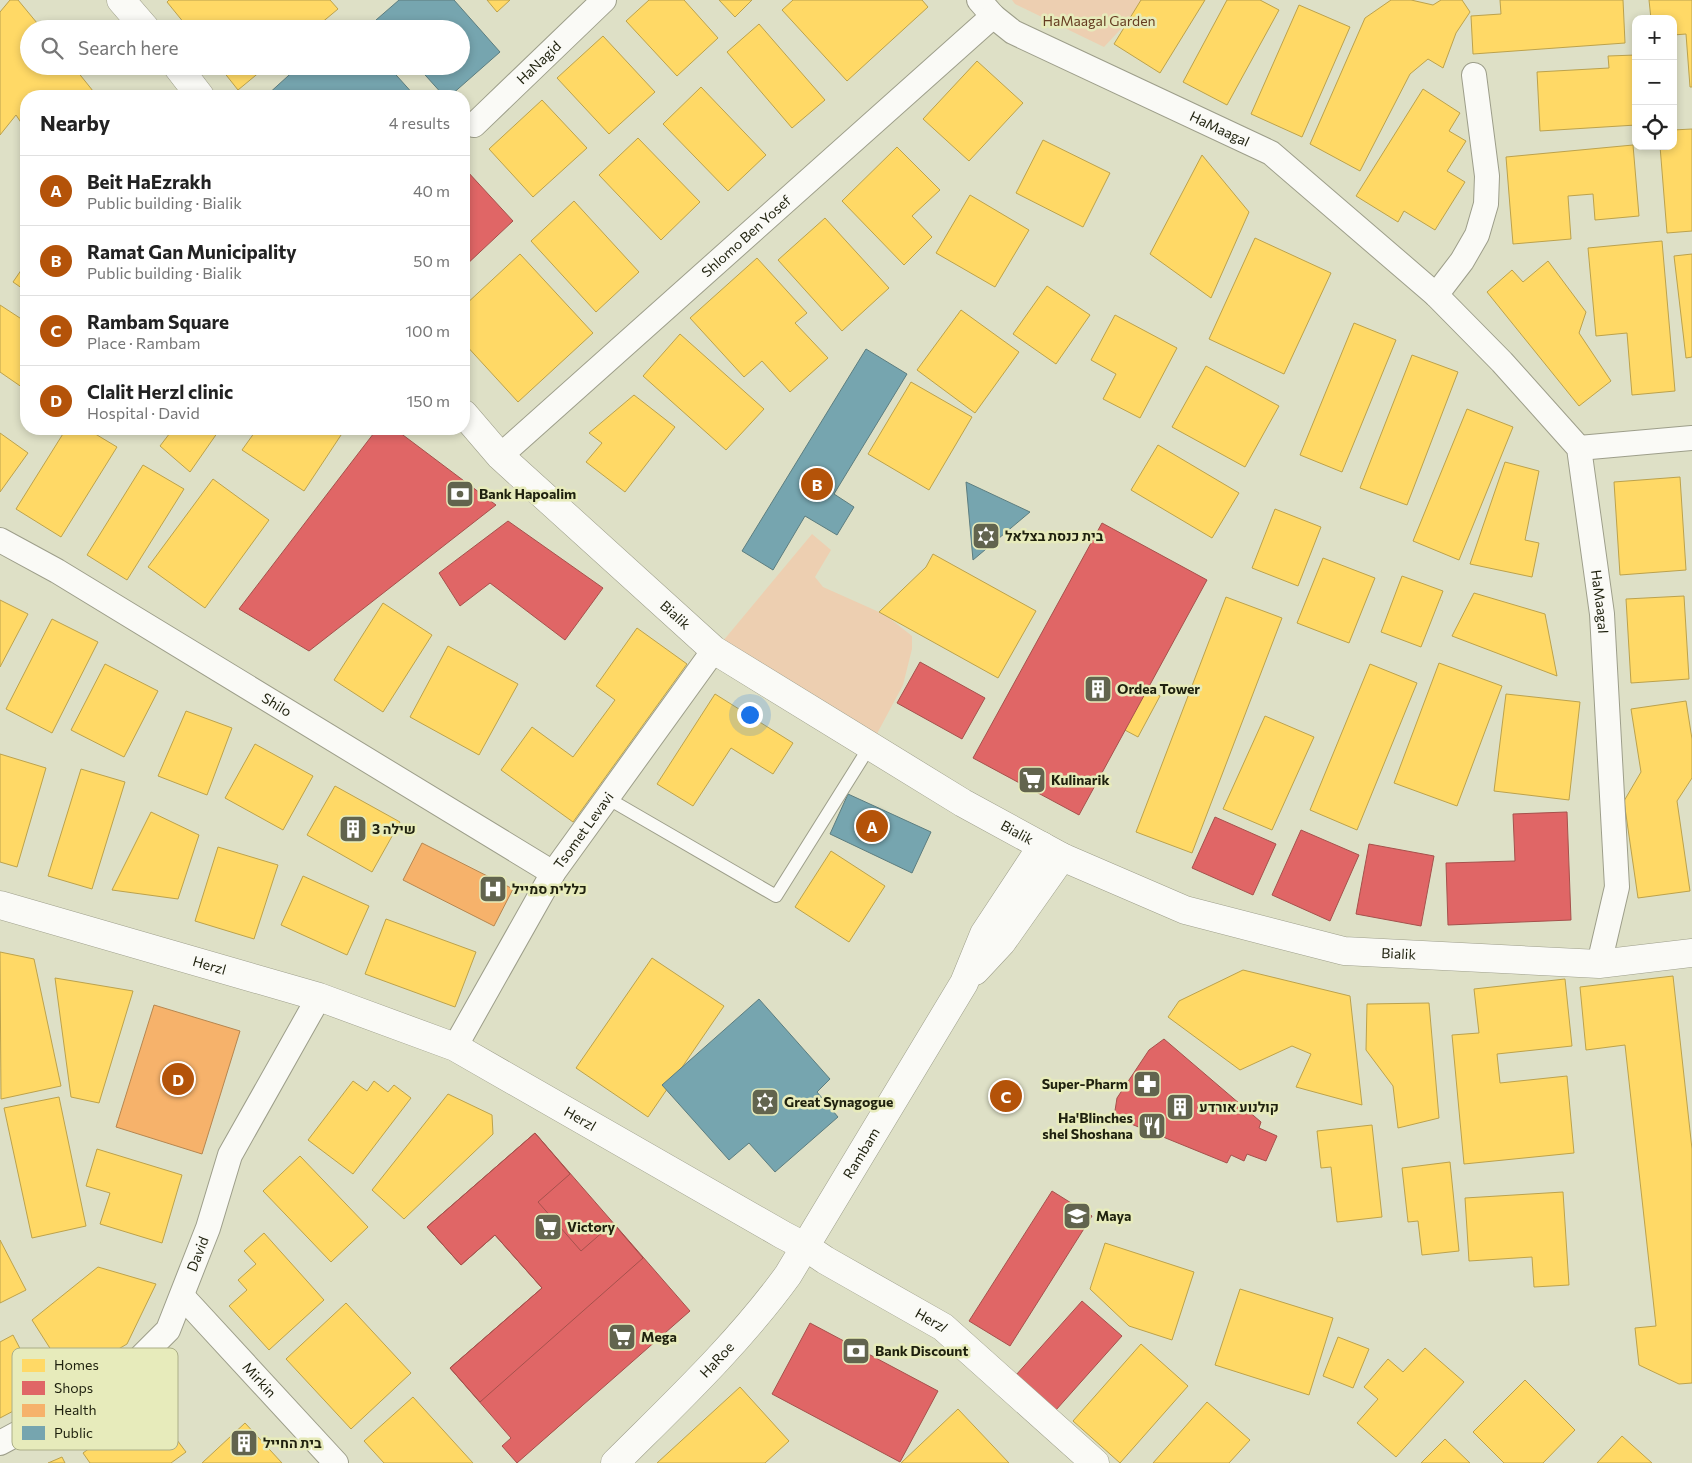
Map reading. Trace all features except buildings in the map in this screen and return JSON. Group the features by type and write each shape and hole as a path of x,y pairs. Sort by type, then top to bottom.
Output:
{"street":[{"path":"121,0 138,20"},
{"name":"HaNagid","path":"474,125 604,0"},
{"name":"HaMaagal","path":"986,8 1013,32 1271,153 1436,295 1502,362 1579,448 1602,614 1617,887 1599,964"},
{"name":"Shlomo Ben Yosef","path":"500,456 986,8"},
{"path":"184,75 195,90"},
{"path":"1436,295 1462,261 1477,235 1486,204 1487,176 1474,75"},
{"name":"Bialik","path":"470,421 500,456 714,650 963,803 1052,852 1185,910 1344,952 1599,964 1692,953"},
{"path":"1579,448 1692,438"},
{"name":"Shilo","path":"0,540 57,571 553,873"},
{"name":"Tsomet Levavi","path":"456,1047 553,873 714,650"},
{"name":"Rambam","path":"806,1247 964,983 1002,942 1052,852"},
{"name":"Herzl","path":"0,905 319,997 456,1047 943,1327 1095,1463"},
{"name":"David","path":"150,1348 168,1330 208,1228 230,1155 319,997"},
{"name":"HaRoe","path":"615,1463 707,1371 774,1295 806,1247"},
{"path":"774,1295 798,1279 846,1272"},
{"name":"Mirkin","path":"182,1296 336,1463"},
{"name":"David","path":"0,1443 12,1437"}],"lane":[{"path":"607,798 776,896 870,746"}],"green space":[{"name":"HaMaagal Garden","path":"1012,0 1148,0 1104,47 1015,4"},
{"path":"812,534 831,550 815,577 823,587 879,612 912,636 912,649 903,685 872,743 718,647"}],"place":[{"name":"Ramat Gan Municipality","path":"817,484"},
{"name":"Bank Hapoalim","path":"460,494"},
{"name":"בית כנסת בצלאל","path":"986,536"},
{"name":"Ordea Tower","path":"1098,689"},
{"name":"Kulinarik","path":"1032,780"},
{"name":"Beit HaEzrakh","path":"872,826"},
{"name":"שילה 3","path":"353,829"},
{"name":"כללית סמייל","path":"493,889"},
{"name":"Clalit Herzl clinic","path":"178,1079"},
{"name":"Super-Pharm","path":"1147,1084"},
{"name":"Rambam Square","path":"1006,1096"},
{"name":"Great Synagogue","path":"765,1102"},
{"name":"קולנוע אורדע","path":"1180,1107"},
{"name":"Ha'Blinches shel Shoshana","path":"1152,1126"},
{"name":"Maya","path":"1077,1216"},
{"name":"Victory","path":"548,1227"},
{"name":"Mega","path":"622,1337"},
{"name":"Bank Discount","path":"856,1351"},
{"name":"בית החייל","path":"244,1443"}]}
